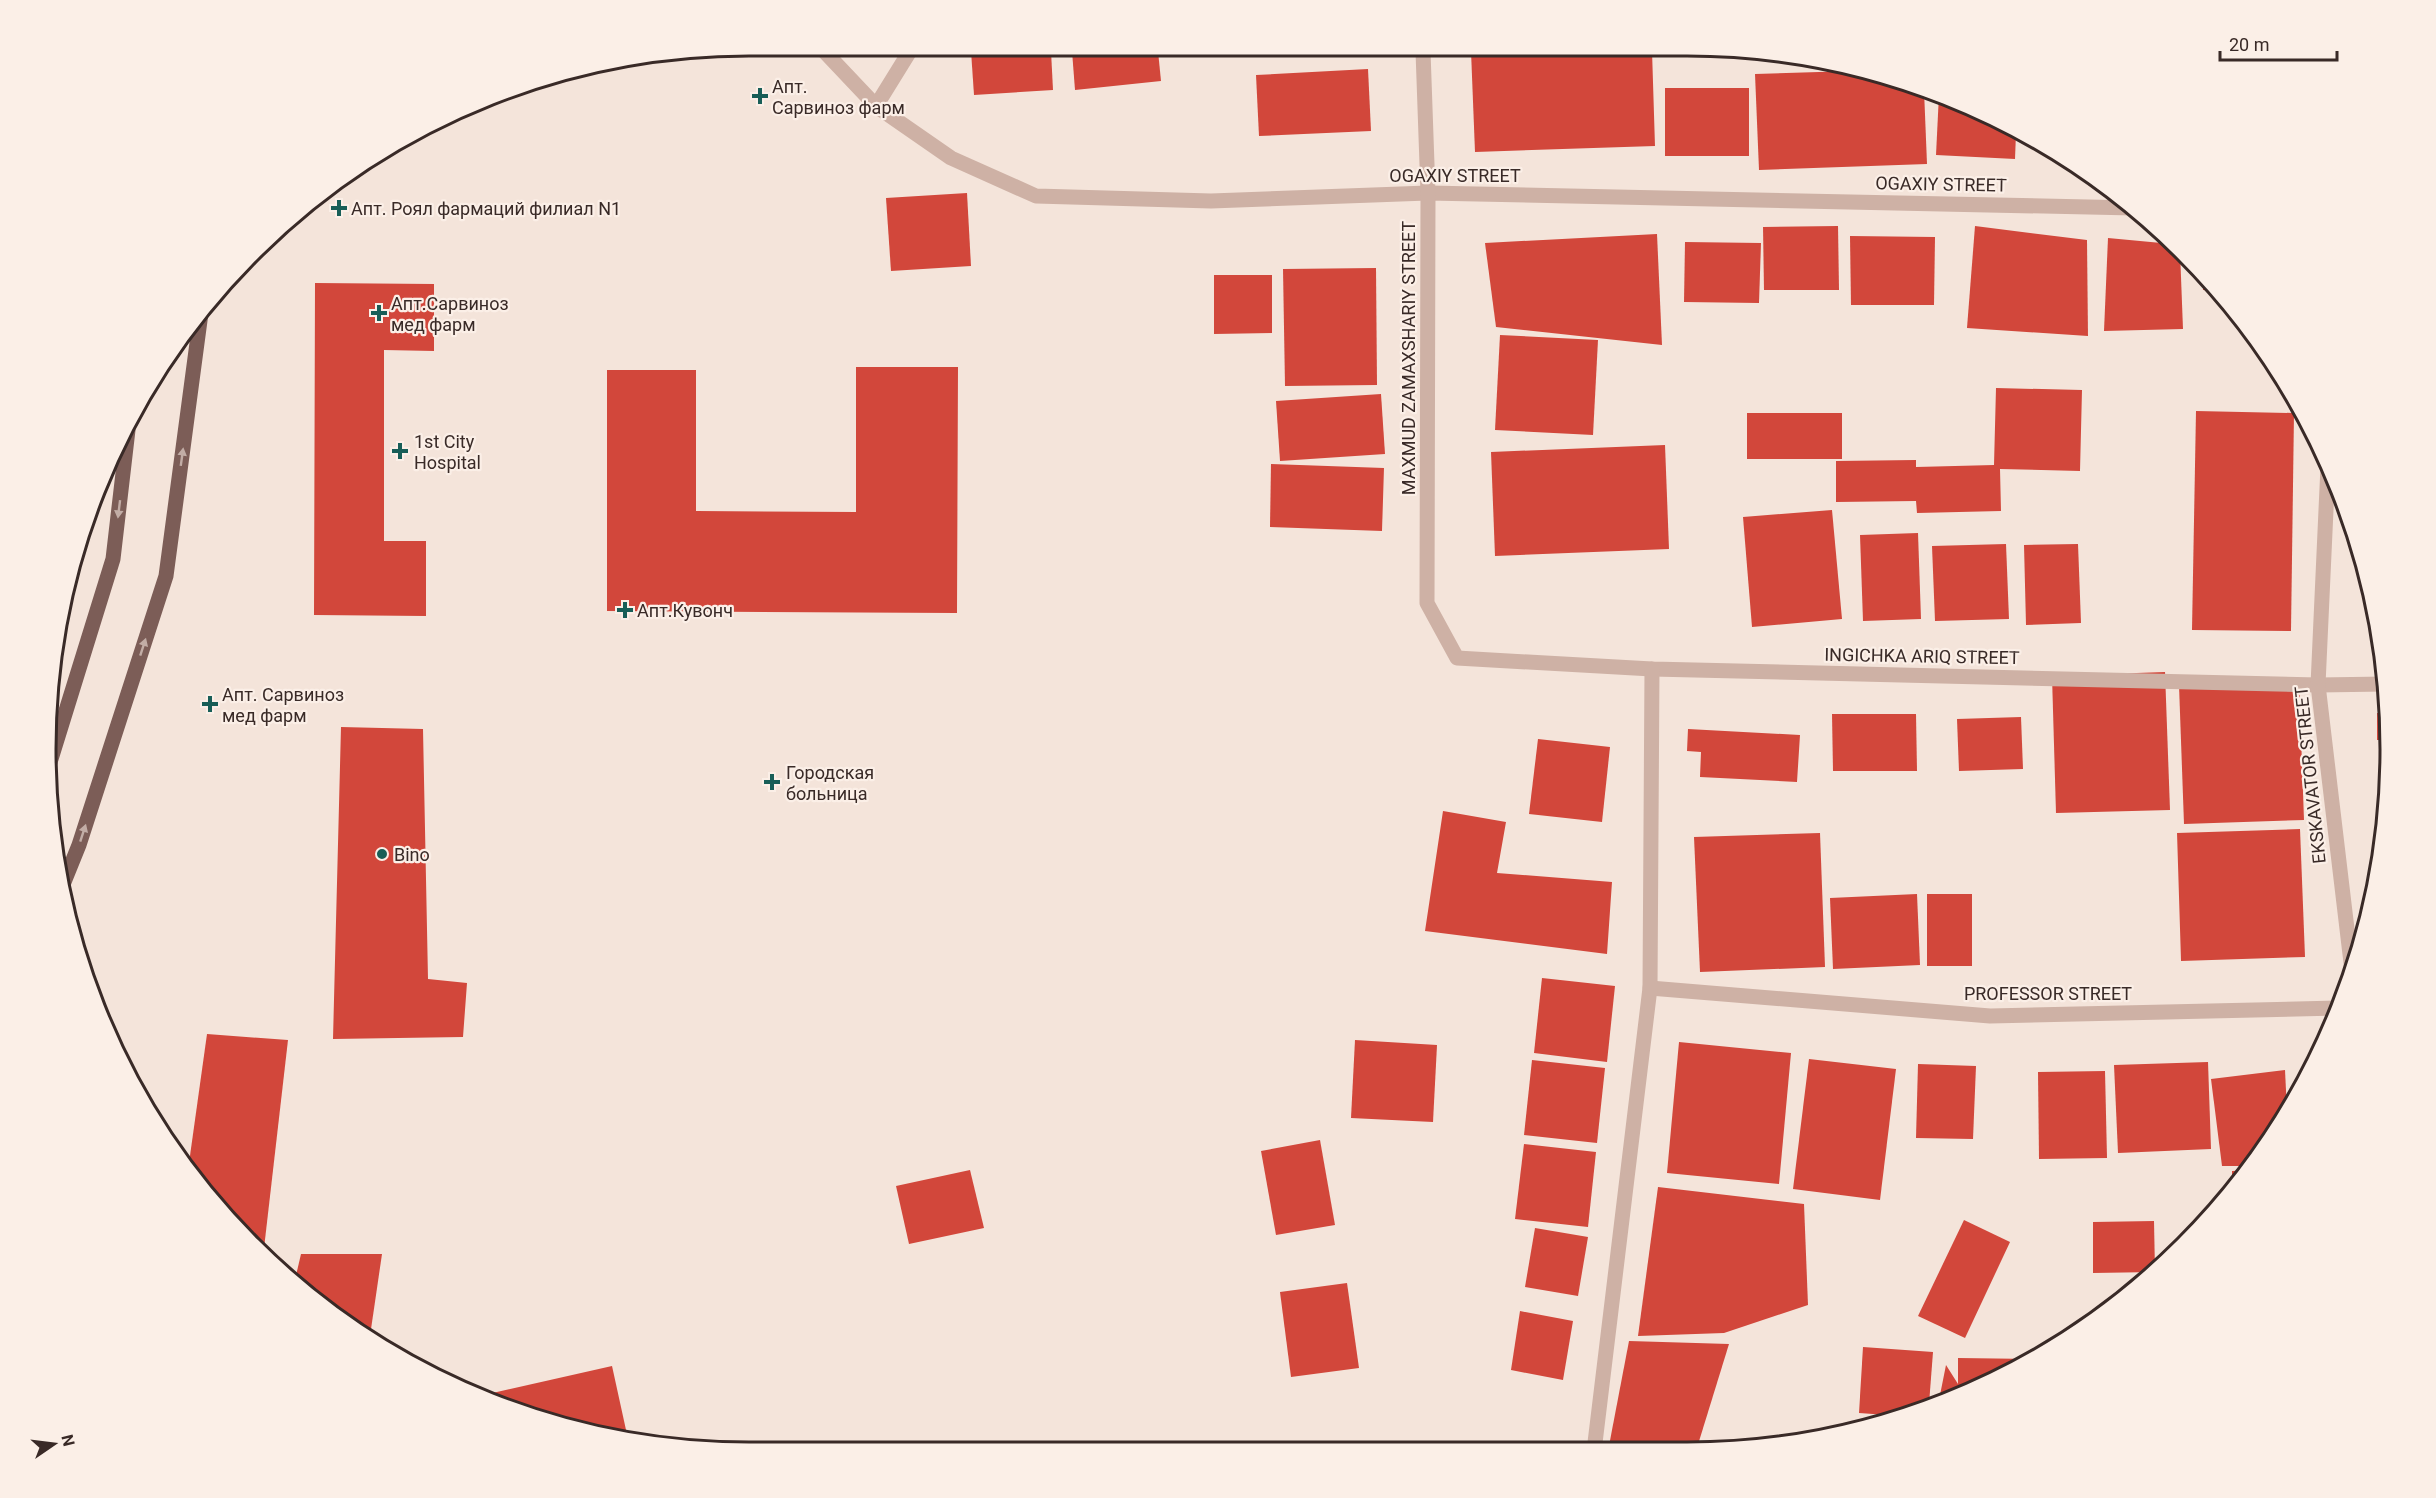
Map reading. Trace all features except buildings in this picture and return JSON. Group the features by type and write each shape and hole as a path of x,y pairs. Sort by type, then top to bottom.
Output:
{"main road":[{"path":"67,874 79,845 166,576 199,327"},
{"path":"56,740 113,559 126,443"}],"street":[{"name":"OGAXIY STREET","path":"829,56 876,106 951,158 1036,196 1210,201 1428,193 2119,208"},
{"path":"876,106 907,56"},
{"name":"MAXMUD ZAMAXSHARIY STREET","path":"1423,56 1428,193 1427,603 1457,658"},
{"name":"EKSKAVATOR STREET","path":"2327,482 2318,685 2350,952"},
{"name":"INGICHKA ARIQ STREET","path":"1457,658 1652,669 2318,685 2377,684"},
{"path":"1595,1442 1650,988 1652,669"},
{"name":"PROFESSOR STREET","path":"1650,988 1990,1016 2330,1008"}],"place":[{"name":"Апт. Сарвиноз фарм","path":"760,96"},
{"name":"Апт. Роял фармаций филиал N1","path":"339,208"},
{"name":"Апт.Сарвиноз мед фарм","path":"379,313"},
{"name":"1st City Hospital","path":"400,451"},
{"name":"Апт.Кувонч","path":"625,610"},
{"name":"Апт. Сарвиноз мед фарм","path":"210,704"},
{"name":"Городская больница","path":"772,782"},
{"name":"Bino","path":"382,854"}]}
